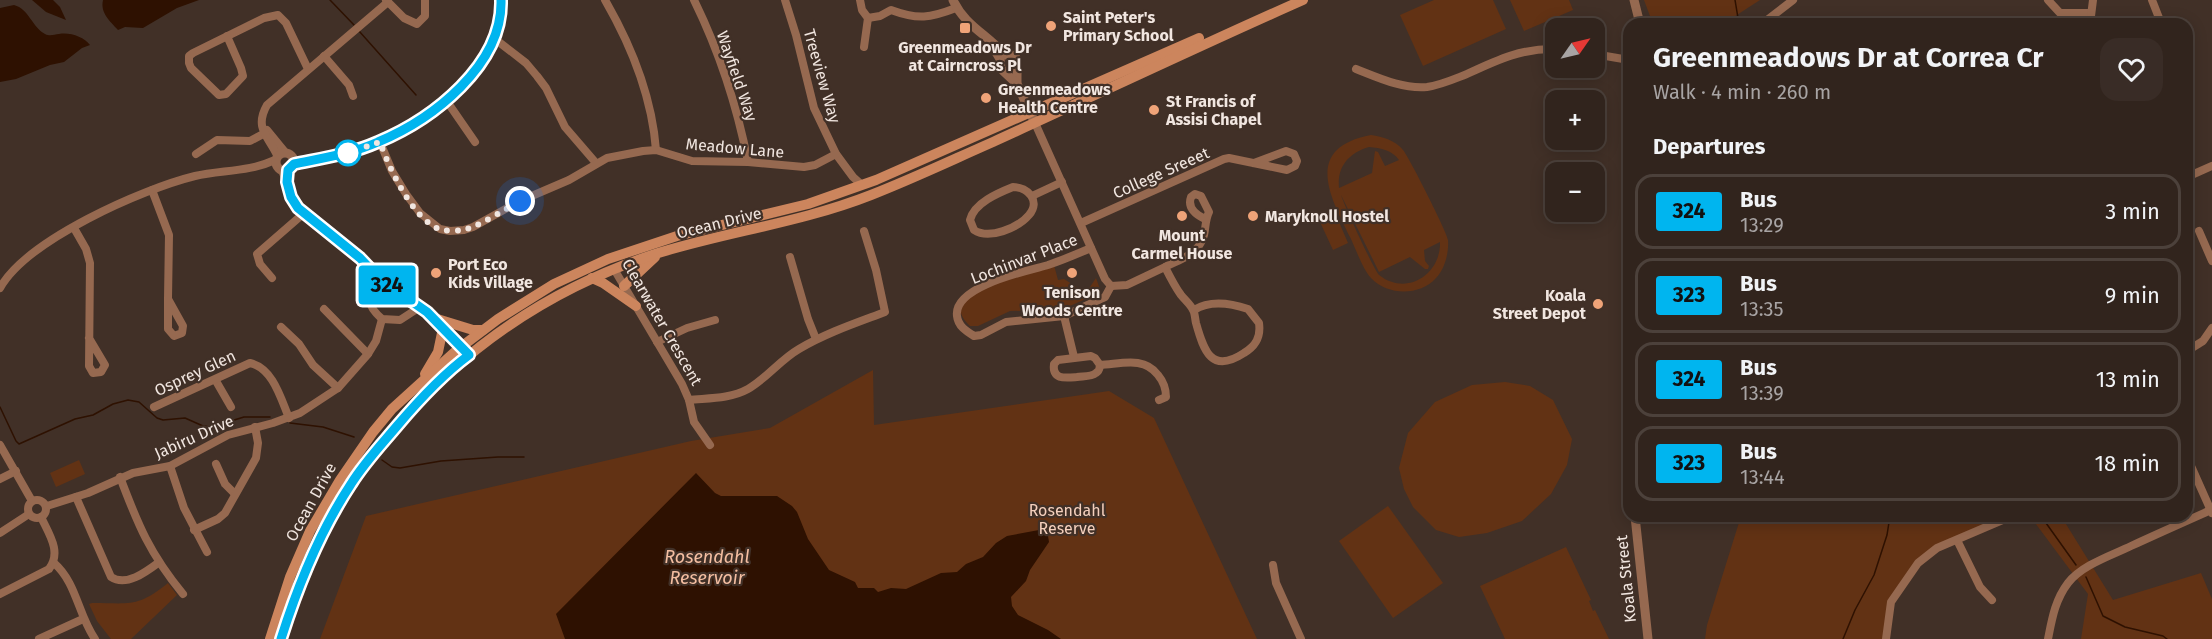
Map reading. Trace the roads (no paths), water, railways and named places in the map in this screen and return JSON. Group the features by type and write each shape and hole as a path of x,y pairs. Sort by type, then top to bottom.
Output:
{"main road":[{"name":"Ocean Drive","path":"281,639 308,564 351,483 411,410 483,330 554,284 611,264 781,223 869,196 1285,0"},
{"name":"Ocean Drive","path":"270,639 300,554 330,495 373,432 392,409 421,383 463,352 645,245 774,213 862,185 1032,118 1303,0"},
{"path":"624,286 660,253"},
{"path":"592,278 636,306"},
{"path":"434,318 474,330 483,330"},
{"path":"421,383 438,352 442,333"}],"street":[{"path":"426,0 425,16 417,24 404,18 387,1 267,105 261,127 284,162 287,182 294,203 303,214 353,252 381,280 434,318 463,352"},
{"path":"0,288 22,260 122,201 198,176 342,155 380,142 419,120 446,100 481,63 495,39 499,26 501,0"},
{"path":"605,0 624,36 642,83 654,127 656,150"},
{"name":"Wayfield Way","path":"694,0 710,35 738,115 748,162"},
{"name":"Treeview Way","path":"785,0 814,108 836,154 862,185"},
{"path":"860,0 862,10 868,18 864,47"},
{"path":"1634,0 1638,18"},
{"path":"1770,18 1793,0"},
{"path":"2048,0 2060,13 2090,13"},
{"path":"2090,18 2092,0"},
{"path":"2152,0 2159,18"},
{"path":"868,18 880,16 891,6 906,15 926,17 954,4 969,25 979,32 980,36 1002,57"},
{"path":"227,36 243,76 226,94 219,95 191,68 188,60 193,53 227,36 264,18 278,15 286,23 308,69"},
{"path":"495,39 526,63 537,76 546,88 565,126 596,163"},
{"path":"1356,69 1396,84 1425,87 1443,84 1515,53 1545,50"},
{"path":"1002,57 1010,54 1015,57 1018,63 1011,71"},
{"path":"324,56 348,85 353,96"},
{"path":"1605,56 1623,59"},
{"path":"1002,57 1000,67 1011,71 1032,118"},
{"path":"446,100 476,142"},
{"name":"Lochinvar Place","path":"1032,118 1105,279 1111,286"},
{"path":"196,154 217,140 250,141 266,133"},
{"name":"Meadow Lane","path":"380,142 392,171 420,213 440,229 450,231 473,227 520,201 569,180 607,158 656,150 692,161 748,162 804,167 815,165 836,154"},
{"path":"1286,151 1294,154 1297,161 1295,166 1287,170 1258,166 1254,163 1286,151"},
{"name":"College Sreeet","path":"1081,223 1224,159 1254,163"},
{"path":"2193,174 2212,166"},
{"path":"1032,196 1062,182"},
{"path":"1019,187 1032,196 1034,206 1023,220 1011,227 984,234 974,230 972,215 978,207 1007,189 1019,187"},
{"path":"152,190 169,235 168,300"},
{"path":"272,278 260,264 257,254 303,214"},
{"name":"Lochinvar Place","path":"1111,286 1127,285 1194,252 1203,239 1207,215"},
{"path":"75,228 86,249 90,263 89,338"},
{"name":"Clearwater Crescent","path":"689,400 717,398 743,391 786,358 816,339 885,312 876,270 864,231"},
{"path":"2199,231 2212,261"},
{"name":"Lochinvar Place","path":"1091,248 975,290 961,301 957,315 961,326 974,336 1011,321 1064,316 1105,297 1111,286"},
{"path":"790,257 816,339"},
{"name":"Clearwater Crescent","path":"611,264 682,384 689,400 694,422 710,445"},
{"path":"1165,267 1175,287 1194,310 1201,338 1215,362 1232,361 1250,350 1258,340 1259,322 1248,309 1212,303 1203,304 1194,310"},
{"path":"381,280 369,302 382,319 400,320 421,308"},
{"path":"421,308 442,333 463,352"},
{"path":"324,309 368,354"},
{"path":"1064,316 1074,357"},
{"name":"Jabiru Drive","path":"47,506 76,497 120,477 170,466 228,435 289,418 317,403 338,388 368,354 376,341 382,319"},
{"path":"657,342 687,328 715,320"},
{"path":"281,327 299,344 319,372 338,388"},
{"path":"2193,347 2203,341 2212,328"},
{"path":"1091,356 1100,365 1093,375 1065,378 1054,373 1054,364 1058,360 1074,357 1091,356"},
{"path":"1100,365 1140,362 1150,366 1164,385 1166,397 1159,400"},
{"name":"Osprey Glen","path":"154,407 181,393 216,381 246,364 254,363 263,369 271,380 289,418"},
{"path":"216,381 231,407"},
{"path":"194,530 222,516 256,458 258,443 255,427"},
{"path":"0,445 33,501"},
{"path":"216,464 225,484 235,494"},
{"path":"170,466 184,508 207,552"},
{"path":"0,479 16,471"},
{"path":"2193,471 2211,512 2193,520"},
{"path":"120,477 139,526 158,563 183,594"},
{"path":"76,497 111,577 119,581 125,580 158,563"},
{"path":"41,500 47,506 46,513 41,518 34,518 29,514 28,506 33,501 41,500"},
{"path":"0,533 29,514"},
{"path":"0,594 49,569 54,563 54,544 41,518"},
{"name":"Koala Street","path":"1636,522 1648,639"},
{"path":"1886,639 1891,602 1918,563 1937,548 1998,522"},
{"path":"2048,639 2053,612 2059,596 2078,573 2103,559 2188,522"},
{"path":"1957,540 1980,587 1992,600"},
{"path":"54,563 67,578 83,619 95,639"},
{"path":"1273,566 1276,583 1301,639"},
{"path":"39,639 83,619"}],"water":[{"path":"32,0 53,0 60,7 66,20 46,12"},
{"path":"103,0 199,0 177,8 143,28 125,27 118,30 104,13"},
{"path":"14,5 23,10 45,34 72,34 90,45 82,48 64,62 50,65 16,79 0,82 0,8"},
{"name":"Rosendahl Reservoir","path":"696,473 715,493 721,496 777,496 797,512 808,539 829,570 855,582 858,588 874,588 878,592 891,588 906,589 941,573 957,572 966,564 983,557 996,543 1007,536 1039,530 1048,536 1049,542 1030,570 1026,581 1011,597 1012,606 1018,615 1061,639 565,639 556,614"}],"waterway":[{"path":"330,0 354,25"},
{"path":"1735,0 1738,18"},
{"path":"359,31 416,95"},
{"path":"0,407 19,444 75,419 93,415 113,404 128,400 139,402 157,418 163,420 185,418 211,427 244,417 270,417"},
{"path":"290,423 323,427 354,437"},
{"path":"382,460 392,467 400,468 441,461 524,457"},
{"path":"1843,639 1855,610 1874,575 1889,522"},
{"path":"2045,522 2076,565"},
{"path":"2086,577 2103,616 2125,627 2167,639"}],"place":[{"name":"Saint Peter's Primary School","path":"1051,26"},
{"name":"Greenmeadows Dr at Cairncross Pl","path":"965,28"},
{"name":"Greenmeadows Health Centre","path":"986,98"},
{"name":"St Francis of Assisi Chapel","path":"1154,110"},
{"name":"Mount Carmel House","path":"1182,216"},
{"name":"Maryknoll Hostel","path":"1253,216"},
{"name":"Port Eco Kids Village","path":"436,273"},
{"name":"Tenison Woods Centre","path":"1072,273"},
{"name":"Koala Street Depot","path":"1598,304"}],"park label":[{"name":"Rosendahl Reserve","path":"1067,519"}]}
